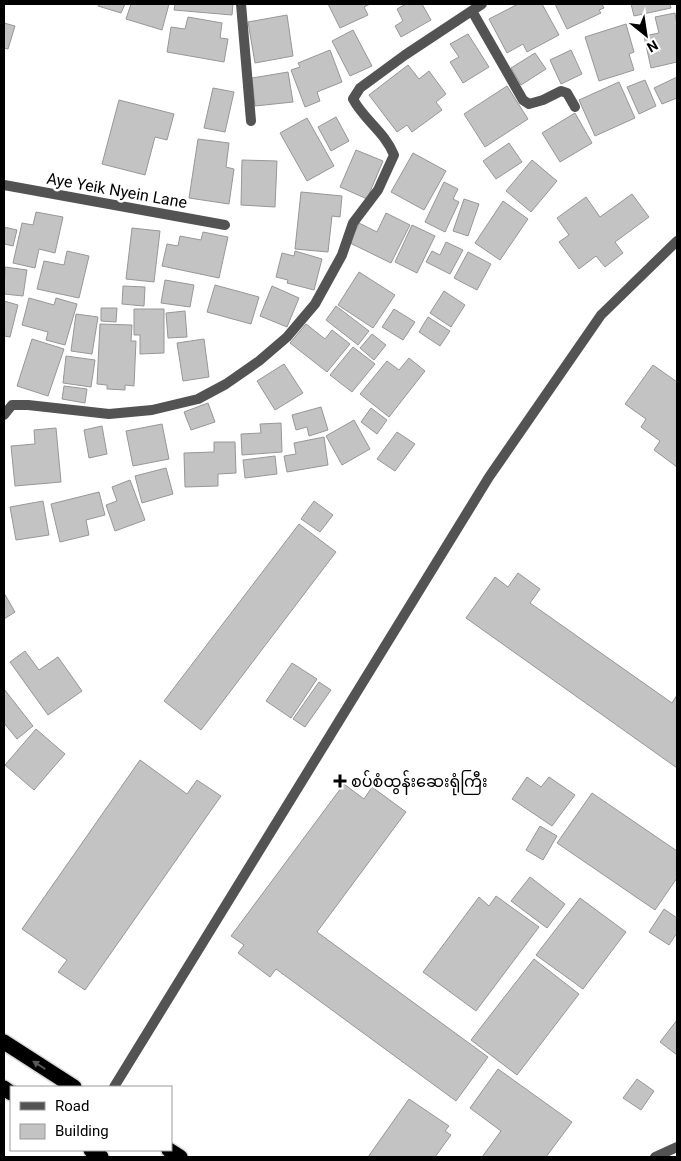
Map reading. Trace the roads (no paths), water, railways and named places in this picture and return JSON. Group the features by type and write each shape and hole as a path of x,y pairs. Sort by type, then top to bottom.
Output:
{"highway":[{"path":"4,1042 72,1086"}],"street":[{"path":"241,4 251,121"},
{"path":"4,415 12,405 108,414 152,410 198,399 233,380 260,361 287,337 315,304 342,255 353,222 378,190 394,154 388,140 358,109 353,99 360,88 405,55 482,4"},
{"path":"472,11 523,100 528,104 543,100 561,91 567,93 575,107"},
{"name":"Aye Yeik Nyein Lane","path":"4,185 225,224"},
{"path":"115,1086 489,477 601,315 677,241"},
{"path":"655,1157 677,1147"}],"place":[{"name":"စပ်စံထွန်းဆေးရုံကြီး","path":"340,781"}]}
